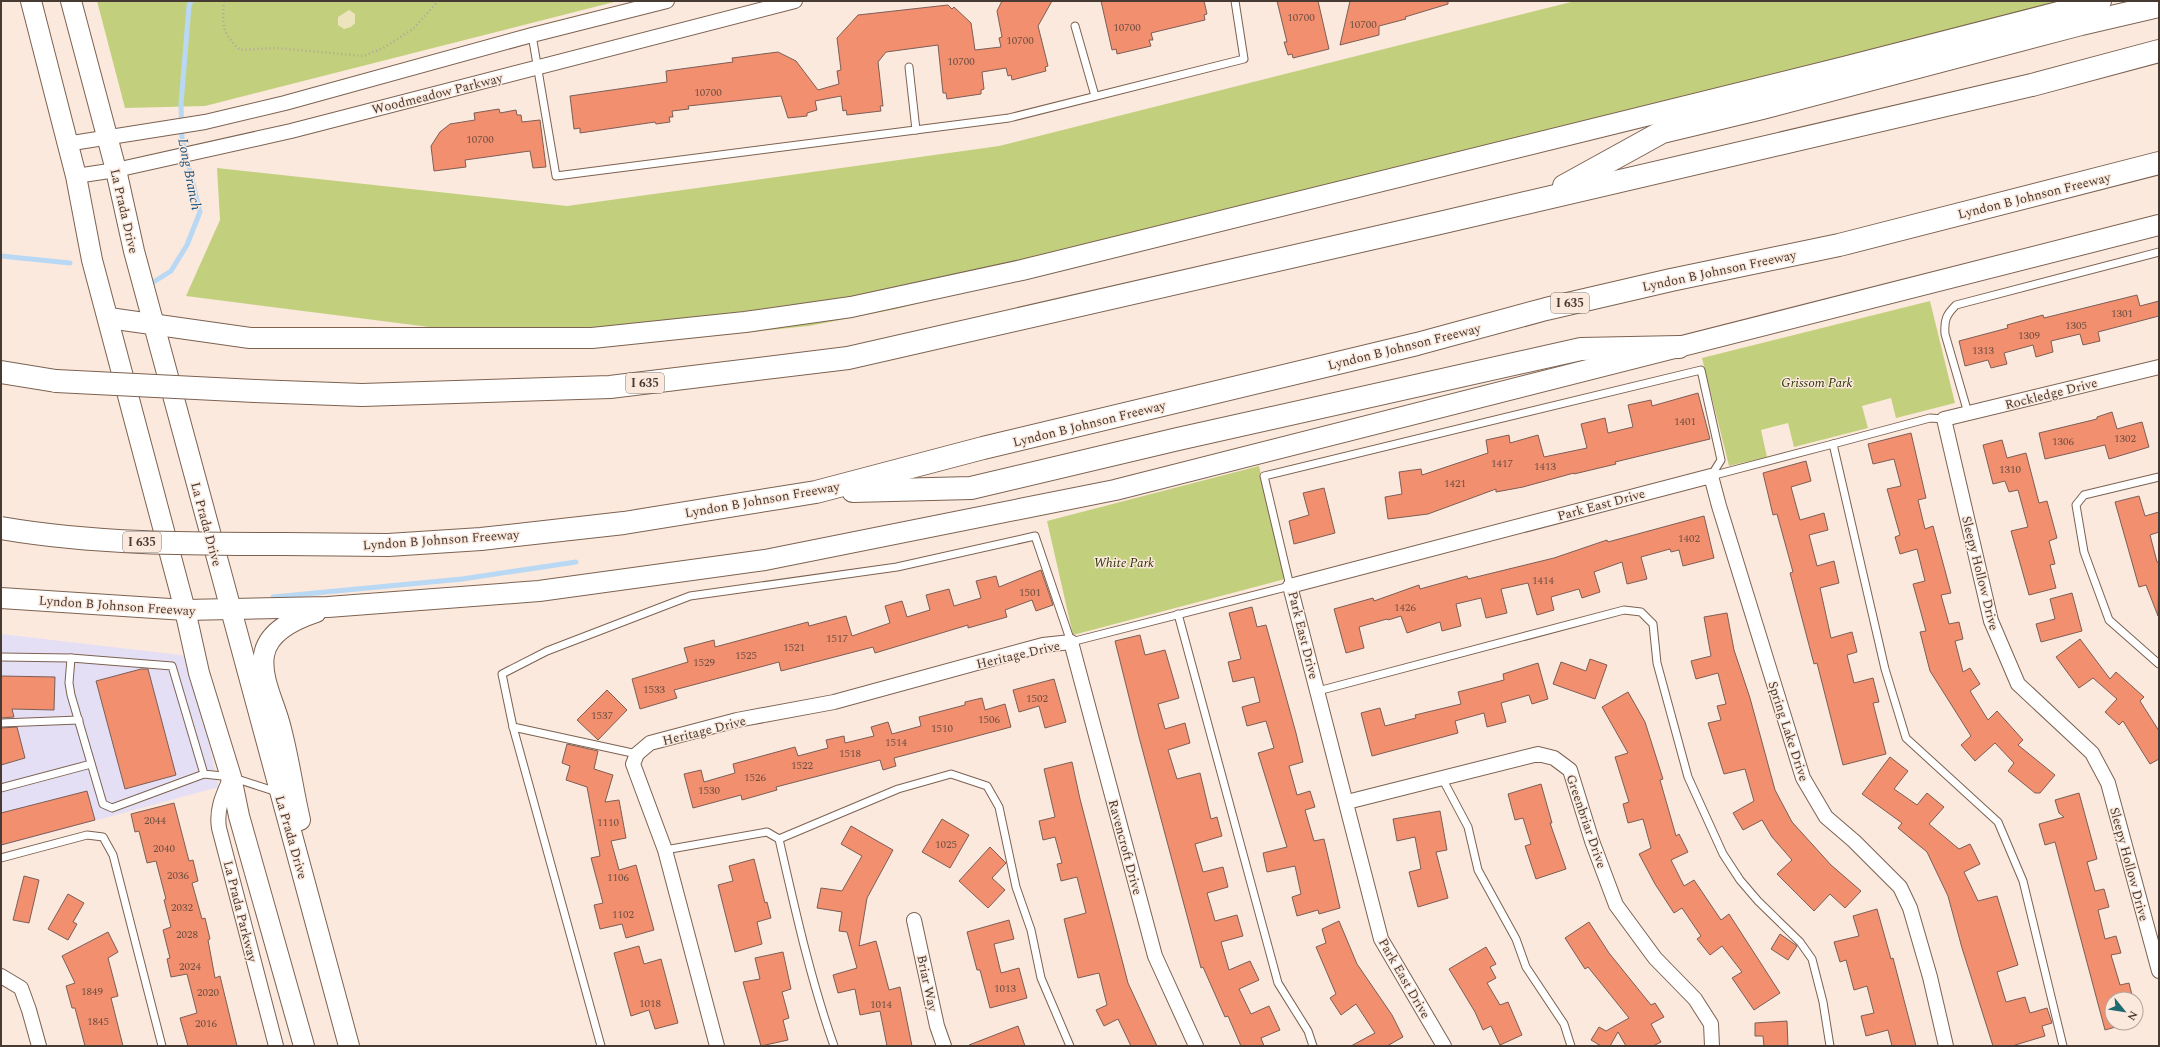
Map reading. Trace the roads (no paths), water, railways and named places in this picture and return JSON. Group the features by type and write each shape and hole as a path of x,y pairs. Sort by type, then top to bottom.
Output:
{"highway":[{"path":"1540,199 1662,132 1769,106 2081,24 2159,6"},
{"name":"I 635","path":"3,372 56,381 362,395 610,387 848,358 2032,85 2159,51"},
{"name":"Lyndon B Johnson Freeway","path":"2,529 90,540 181,544 388,545 481,539 624,523 816,492 983,448 1417,344 1546,309 1671,280 1839,245 2159,163"},
{"path":"816,492 971,488 1178,439 1581,349 1679,347"}],"main road":[{"path":"31,1 45,50 66,144 76,176 92,260 109,318 185,610 199,673 231,777 239,816 304,1046"},
{"name":"La Prada Drive","path":"71,1 116,170 134,251 279,792 301,866 349,1046"},
{"path":"109,318 250,338 592,338 745,322 851,307 1022,270 1844,67 2101,1"},
{"name":"Lyndon B Johnson Freeway","path":"1,598 185,610 328,607 540,591 765,560 1114,490 2159,225"},
{"path":"301,866 301,825 281,730 265,675 264,654 275,633 298,618 328,607"}],"street":[{"path":"66,144 106,136 206,122 293,101 532,35 667,1"},
{"name":"Woodmeadow Parkway","path":"76,176 116,170 164,158 208,150 291,131 795,1"},
{"name":"Rockledge Drive","path":"1944,419 2158,370"},
{"name":"Sleepy Hollow Drive","path":"1944,419 1991,621 2018,684 2092,753 2108,783 2159,971"},
{"name":"Park East Drive","path":"1444,1046 1381,939 1347,802 1290,586 1711,476"},
{"name":"Spring Lake Drive","path":"1711,476 1718,506 1803,778 1826,817 1854,841 1900,887 1910,908 1930,977 1946,1046"},
{"name":"Heritage Drive","path":"637,754 650,743 736,720 834,702 1043,645 1071,642"},
{"name":"Ravencroft Drive","path":"1071,642 1155,956 1196,1046"},
{"path":"637,754 633,764 665,850 718,1046"},
{"name":"Greenbriar Drive","path":"1347,802 1538,754 1554,758 1570,770 1592,841 1616,906 1655,958 1695,999 1710,1024 1712,1046"},
{"name":"La Prada Parkway","path":"231,777 220,800 217,815 219,828 276,1046"},
{"name":"Briar Way","path":"914,920 937,1026 944,1046"},
{"path":"1,976 21,988 39,1046"}],"lane":[{"path":"532,35 556,176 1009,118 1244,58 1236,1"},
{"path":"1075,26 1095,96"},
{"path":"909,67 916,130"},
{"path":"1968,413 1944,334 1944,321 1948,313 1956,305 2159,252"},
{"path":"601,1046 513,727 502,674 547,651 690,596 896,567 1035,536 1071,642 1290,586 1264,476 1701,370 1721,460 1711,476"},
{"path":"1711,476 1930,418 1944,419"},
{"path":"1833,444 1885,669 1906,738 1998,822 2023,881 2063,1046"},
{"path":"2159,477 2084,495 2076,505 2084,552 2109,620 2159,664"},
{"path":"1318,691 1624,610 1641,612 1653,624 1657,663 1688,777 1723,854 1740,880 1758,901 1800,942 1812,959 1823,1002 1830,1046"},
{"path":"1178,614 1278,983 1308,1031 1314,1046"},
{"path":"1,657 71,658 172,666 204,774"},
{"path":"71,658 69,683 103,804 112,808 204,774 231,777 279,792"},
{"path":"1,723 79,720"},
{"path":"513,727 637,754"},
{"path":"1,788 91,764"},
{"path":"779,839 898,789 951,774 987,786 999,807 1016,888 1031,930 1041,978 1070,1046"},
{"path":"1442,778 1468,827 1478,870 1516,939 1526,967 1564,1024 1571,1046"},
{"path":"665,850 767,832 779,839 800,930 822,1014 834,1046"},
{"path":"1,858 87,835 103,838 113,855 162,1046"}],"waterway":[{"name":"Long Branch","path":"152,283 171,271 187,245 200,212 182,139 181,104 189,6 191,1"},
{"name":"Long Branch","path":"1,256 70,263"},
{"path":"273,597 462,579 576,562"}],"park label":[{"name":"Grissom Park","path":"1817,382"},
{"name":"White Park","path":"1124,562"}]}
